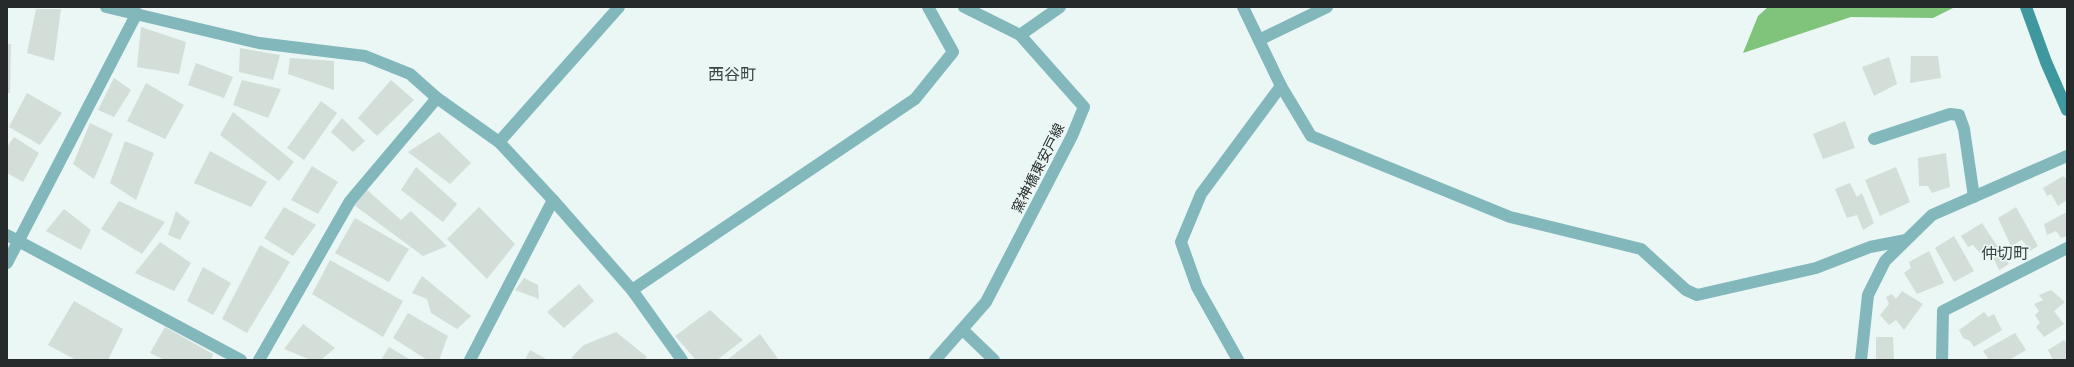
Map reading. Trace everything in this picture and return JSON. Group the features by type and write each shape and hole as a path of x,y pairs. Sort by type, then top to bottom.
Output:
{"main road":[{"path":"2026,7 2046,62 2067,110"}],"street":[{"path":"106,7 137,13 259,43 365,56 410,74 437,98 499,142 554,200 632,290 682,360"},
{"path":"499,142 619,7"},
{"path":"632,290 915,100 953,52 928,7"},
{"path":"964,7 1020,35 1060,7"},
{"path":"1243,7 1281,86 1311,136 1510,217 1641,249 1686,290 1697,295 1816,268 1870,247 1906,240"},
{"path":"1259,40 1327,7"},
{"path":"7,263 137,13"},
{"name":"窯神橋東安戸線","path":"935,360 963,330 986,302 1072,136 1084,107 1020,35"},
{"path":"1238,360 1198,287 1181,242 1201,194 1281,86"},
{"path":"259,360 350,201 437,98"},
{"path":"1874,139 1950,114 1959,115 1964,129 1974,197"},
{"path":"1861,360 1868,296 1885,261 1906,240 1932,215 2067,156"},
{"path":"470,360 554,200"},
{"path":"7,235 241,360"},
{"path":"1942,360 1943,311 2067,248"},
{"path":"963,330 994,360"}],"green space":[{"path":"1768,7 1955,7 1933,18 1851,17 1743,53 1758,16"}],"building":[{"path":"36,9 61,9 54,61 27,53"},
{"path":"141,27 186,42 179,74 137,67"},
{"path":"7,44 11,44 10,93 7,93"},
{"path":"240,48 280,55 273,80 239,72"},
{"path":"1911,56 1938,56 1941,78 1910,83"},
{"path":"1889,57 1897,84 1874,96 1862,67"},
{"path":"290,58 334,61 334,90 288,74"},
{"path":"196,63 233,77 224,98 188,85"},
{"path":"114,78 131,90 114,117 98,110"},
{"path":"242,80 281,89 268,118 233,105"},
{"path":"391,80 414,100 377,136 358,118"},
{"path":"146,83 184,105 165,139 127,121"},
{"path":"27,93 62,113 40,145 9,127"},
{"path":"321,101 337,113 304,160 287,148"},
{"path":"233,112 294,162 279,181 220,135"},
{"path":"342,118 365,141 353,152 331,132"},
{"path":"1845,121 1855,148 1823,159 1813,134"},
{"path":"90,123 113,134 94,179 73,164"},
{"path":"439,132 471,163 450,184 408,152"},
{"path":"14,137 39,153 23,182 7,173 7,147"},
{"path":"125,141 154,153 136,200 110,183"},
{"path":"210,151 267,182 251,207 194,183"},
{"path":"1946,153 1950,187 1932,193 1928,186 1919,186 1918,158"},
{"path":"312,166 338,182 318,214 291,200"},
{"path":"416,167 457,204 443,222 401,190"},
{"path":"1896,167 1910,202 1880,216 1865,180"},
{"path":"2063,176 2067,179 2067,200 2058,206 2051,194 2047,196 2043,188"},
{"path":"1850,183 1857,197 1862,193 1874,223 1863,230 1857,215 1847,218 1835,189"},
{"path":"366,189 401,220 411,211 447,246 423,256 354,205"},
{"path":"119,201 165,222 142,254 101,229"},
{"path":"284,207 316,225 293,256 264,238"},
{"path":"479,207 515,244 487,279 447,239"},
{"path":"2016,207 2038,246 2030,251 2022,240 2011,246 1998,218"},
{"path":"64,209 91,230 81,250 46,231"},
{"path":"176,211 190,222 180,240 168,235"},
{"path":"2067,212 2067,236 2061,238 2056,231 2047,235 2044,224"},
{"path":"355,218 409,249 389,282 335,253"},
{"path":"1982,223 2009,264 1999,270 1988,247 1980,253 1973,245 1968,247 1961,236"},
{"path":"1954,236 1974,271 1954,282 1935,248"},
{"path":"160,242 191,263 174,291 135,273"},
{"path":"260,245 290,262 247,333 222,319"},
{"path":"1929,251 1944,283 1917,294 1904,273 1911,268 1909,262"},
{"path":"330,260 403,301 383,337 312,294"},
{"path":"203,267 231,283 213,315 187,301"},
{"path":"422,276 471,316 457,329 431,313 427,299 412,293"},
{"path":"524,278 538,285 539,299 515,290"},
{"path":"579,284 594,301 564,328 547,312"},
{"path":"2051,290 2065,302 2054,311 2064,324 2044,337 2036,327 2040,323 2035,315 2039,311 2034,304 2043,300 2039,295"},
{"path":"1902,291 1923,304 1904,330 1896,320 1889,325 1880,315 1889,304 1886,297 1892,294 1896,299"},
{"path":"74,301 123,329 108,360 76,360 48,345"},
{"path":"710,310 743,340 717,360 696,360 675,336"},
{"path":"1984,312 1988,317 1994,314 2002,330 1974,347 1970,341 1963,338 1959,330"},
{"path":"408,313 448,336 439,360 427,360 393,338"},
{"path":"303,324 335,348 321,360 311,360 284,349"},
{"path":"165,327 213,354 211,360 165,360 150,353"},
{"path":"616,332 647,357 644,360 573,360 572,357 584,345"},
{"path":"2015,333 2026,350 2009,360 1985,360 1988,358 1983,351"},
{"path":"760,334 779,360 727,360"},
{"path":"1876,337 1893,337 1894,360 1876,360"},
{"path":"2064,340 2067,344 2067,360 2053,360 2048,350"},
{"path":"389,347 411,360 381,360"},
{"path":"530,350 548,360 525,360"}],"district":[{"name":"西谷町","path":"732,74"},
{"name":"仲切町","path":"2005,253"}]}
